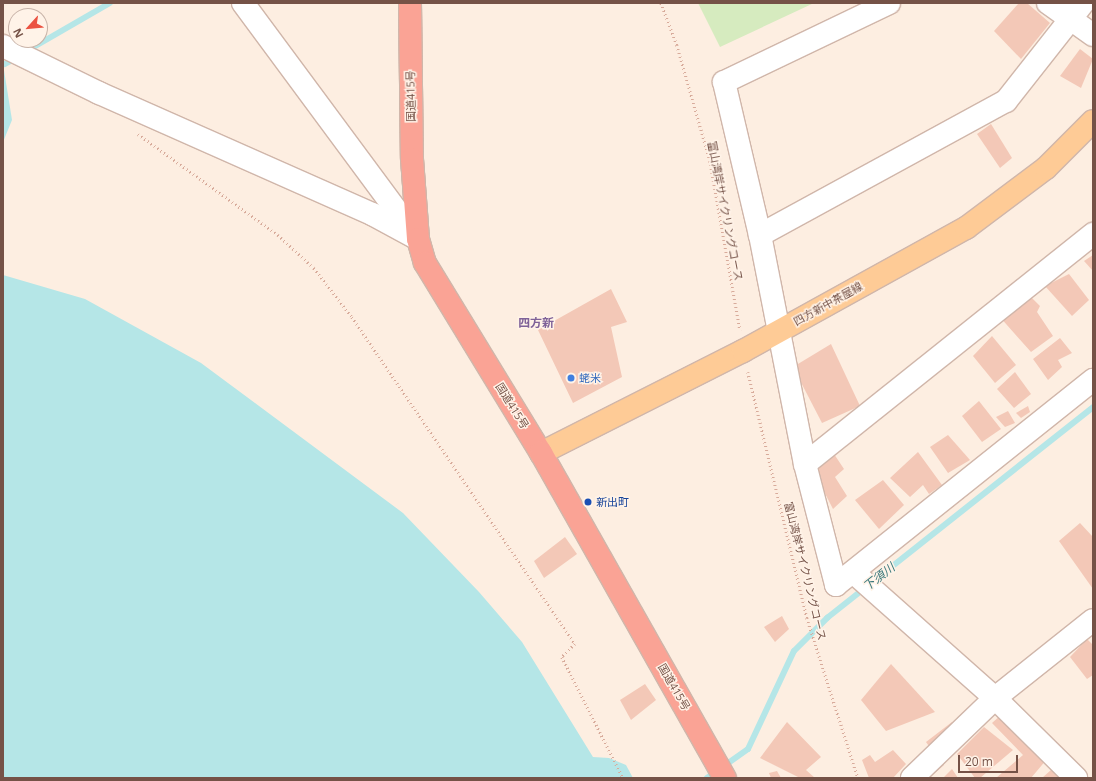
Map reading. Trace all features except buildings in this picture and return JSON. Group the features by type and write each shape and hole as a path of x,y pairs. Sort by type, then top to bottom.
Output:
{"highway":[{"name":"国道415号","path":"410,3 412,159 418,238 425,263 440,290 541,453 725,778"}],"main road":[{"name":"四方新中茶屋線","path":"541,453 779,332 966,228 1046,168 1093,121"}],"street":[{"path":"242,3 418,238"},
{"path":"889,3 724,82 760,234 805,464 836,585 1093,380"},
{"path":"1048,3 1078,12 1093,35"},
{"path":"760,234 1006,101 1078,12"},
{"path":"5,47 99,93 372,214 418,238"},
{"path":"805,464 1093,234"},
{"path":"853,572 995,698 1076,778"},
{"path":"912,778 995,698 1093,620"}],"path":[{"name":"富山湾岸サイクリングコース","path":"661,3 677,45 710,161 740,331"},
{"path":"134,130 278,235 314,268 352,317 575,644 562,657 623,778"},
{"name":"富山湾岸サイクリングコース","path":"746,365 807,618 858,778"}],"green space":[{"path":"698,3 814,3 720,47"}],"water":[{"path":"3,64 12,120 3,142"},
{"path":"3,275 85,299 201,363 403,513 479,592 522,642 593,757 609,758 626,765 633,778 3,778"}],"waterway":[{"path":"25,52 110,3"},
{"path":"5,64 16,58"},
{"name":"下須川","path":"707,778 748,749 794,651 827,618 1093,407"}],"place":[{"name":"蛯米","path":"571,378"},
{"name":"新出町","path":"588,502"}],"district":[{"name":"四方新","path":"536,323"}]}
